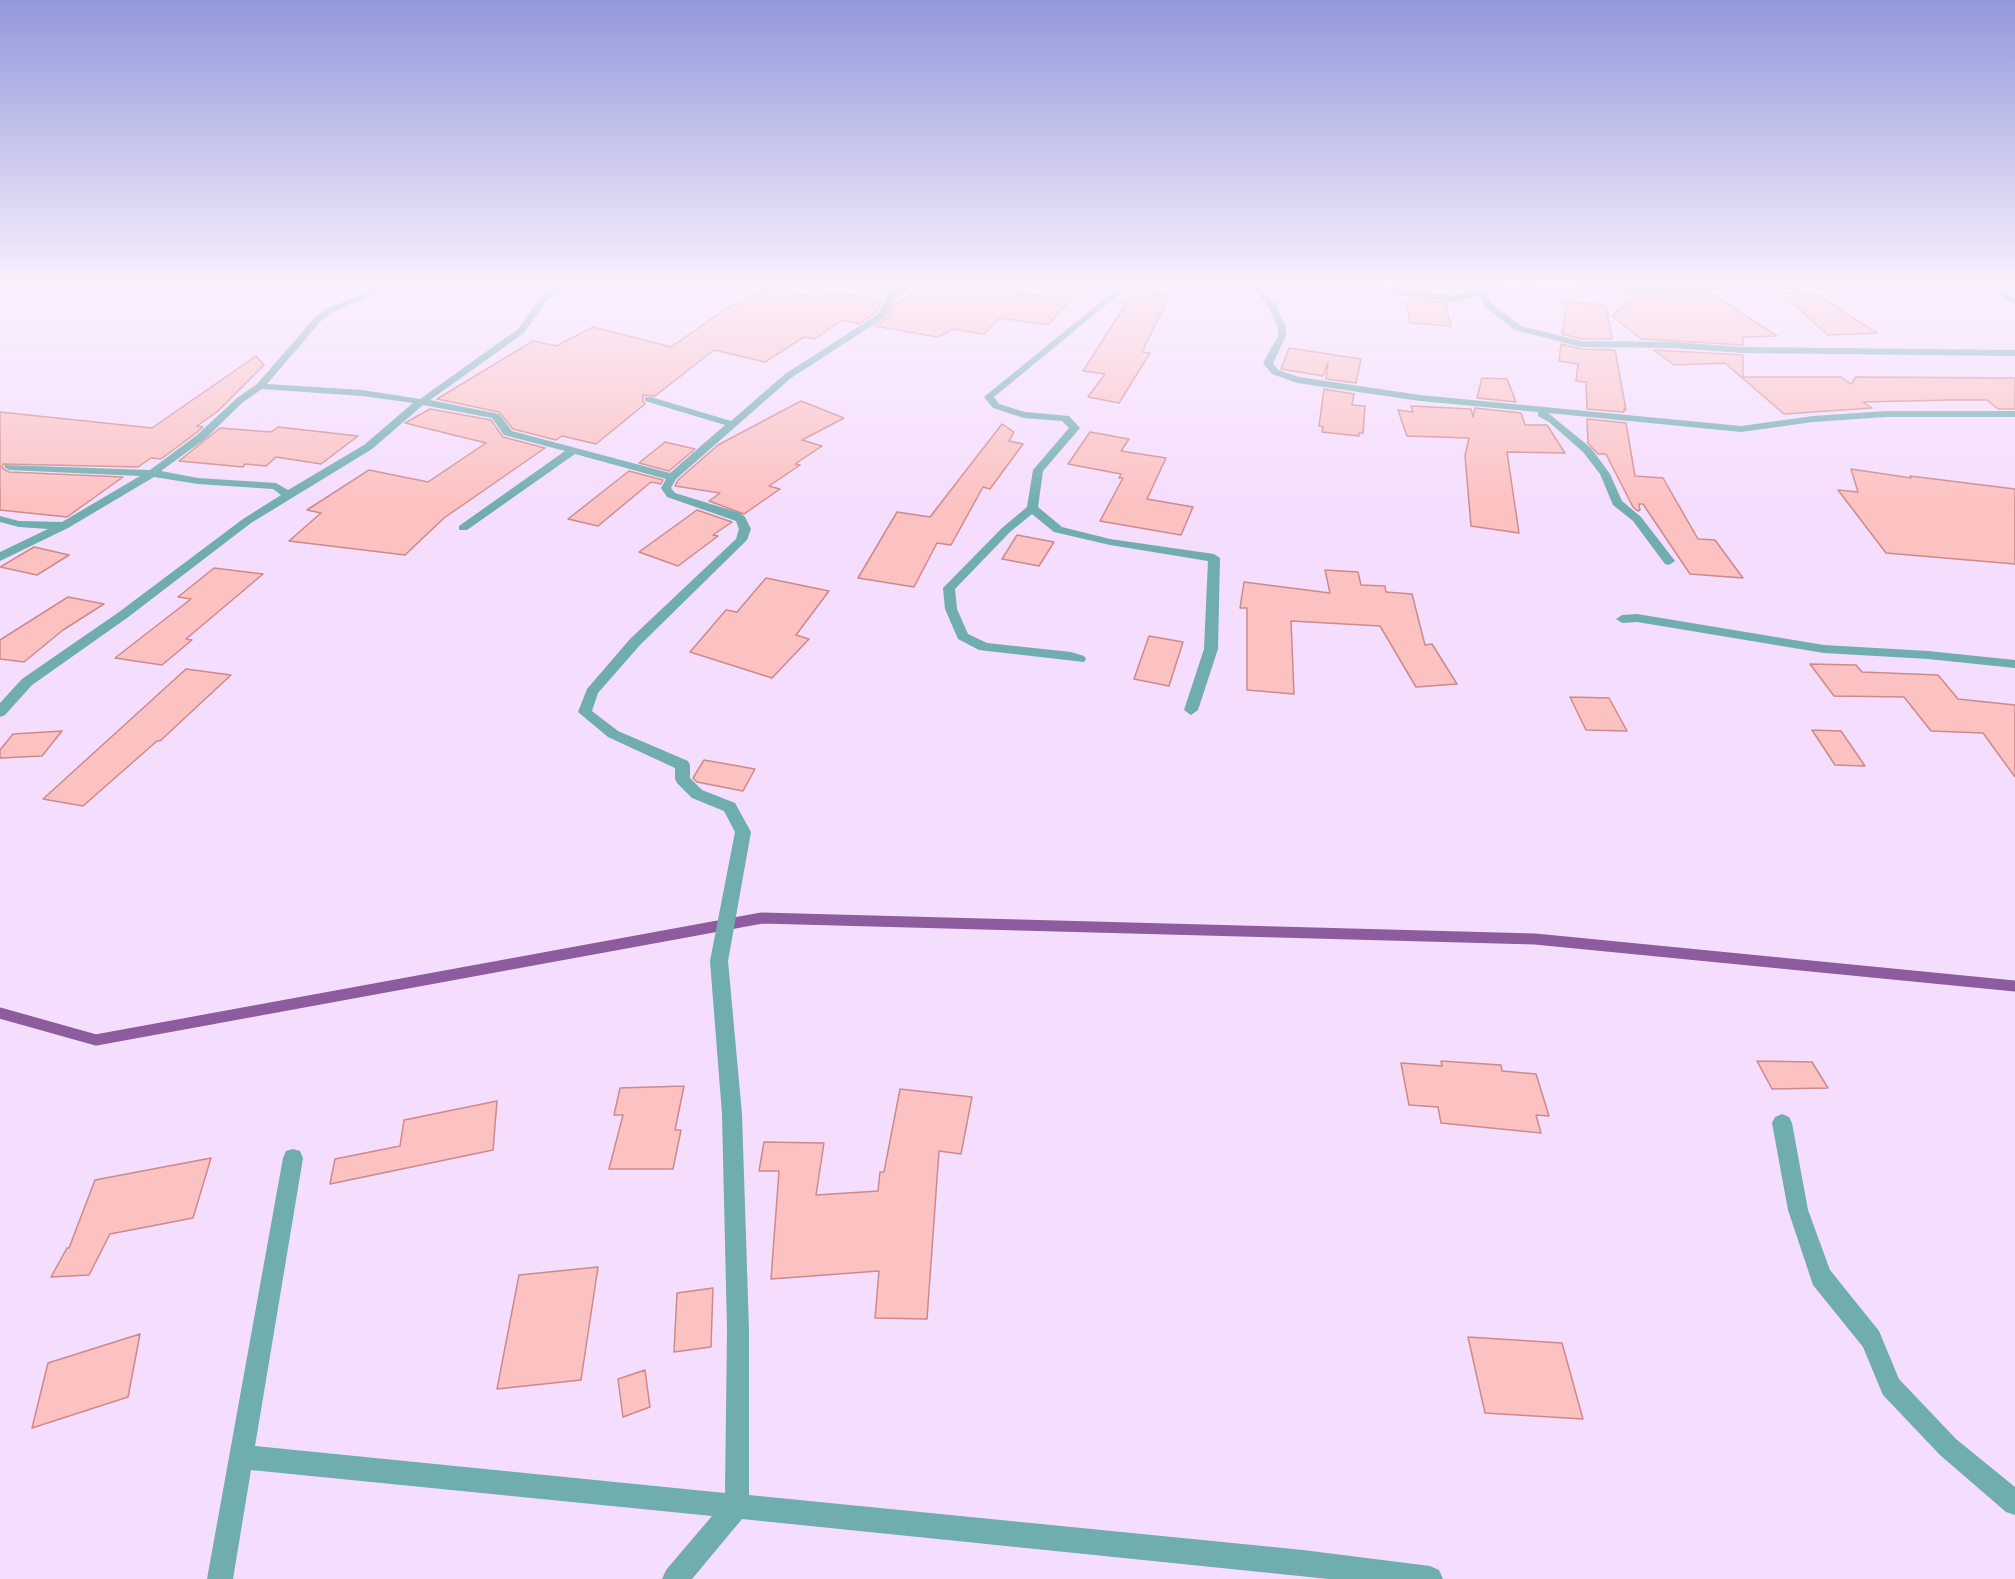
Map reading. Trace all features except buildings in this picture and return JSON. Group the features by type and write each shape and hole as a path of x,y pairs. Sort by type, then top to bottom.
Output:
{"street":[{"path":"0,557 64,526 152,473 201,437 240,400 261,386 283,360"},
{"path":"0,712 27,682 123,615 247,521 368,447 421,402 481,360"},
{"path":"675,1579 737,1506 738,1330 732,1114 719,961 743,832 730,807 697,794 682,778 683,765 613,734 585,712 592,692 635,642 741,540 745,529 741,519 736,515 671,495 666,488 672,477 731,424 810,360"},
{"path":"1035,360 990,397 996,406 1024,415 1065,417 1075,428 1038,470 1032,508 1006,530 949,588 951,609 963,636 984,647 1071,656 1079,659"},
{"path":"1270,360 1268,363 1275,372 1297,380 1358,390 1544,411 1741,429 1813,419 1886,414 2015,414"},
{"path":"261,386 350,392 495,416 508,433 672,477"},
{"path":"648,399 731,424"},
{"path":"1544,411 1542,414 1553,420 1587,450 1605,474 1617,503 1637,519 1669,561"},
{"path":"463,528 572,451"},
{"path":"9,467 152,473 198,482 276,486 288,495"},
{"path":"1032,508 1058,530 1110,542 1214,558 1211,649 1191,710"},
{"path":"0,519 19,524 64,526"},
{"path":"1622,618 1637,618 1824,649 1928,655 2015,664"},
{"path":"1782,1123 1798,1210 1821,1277 1871,1339 1891,1387 1948,1447 2015,1503"},
{"path":"220,1579 293,1158"},
{"path":"242,1457 1303,1563 1430,1579"}],"waterway":[{"path":"0,1013 96,1040 762,918 1535,939 2015,986"}]}
